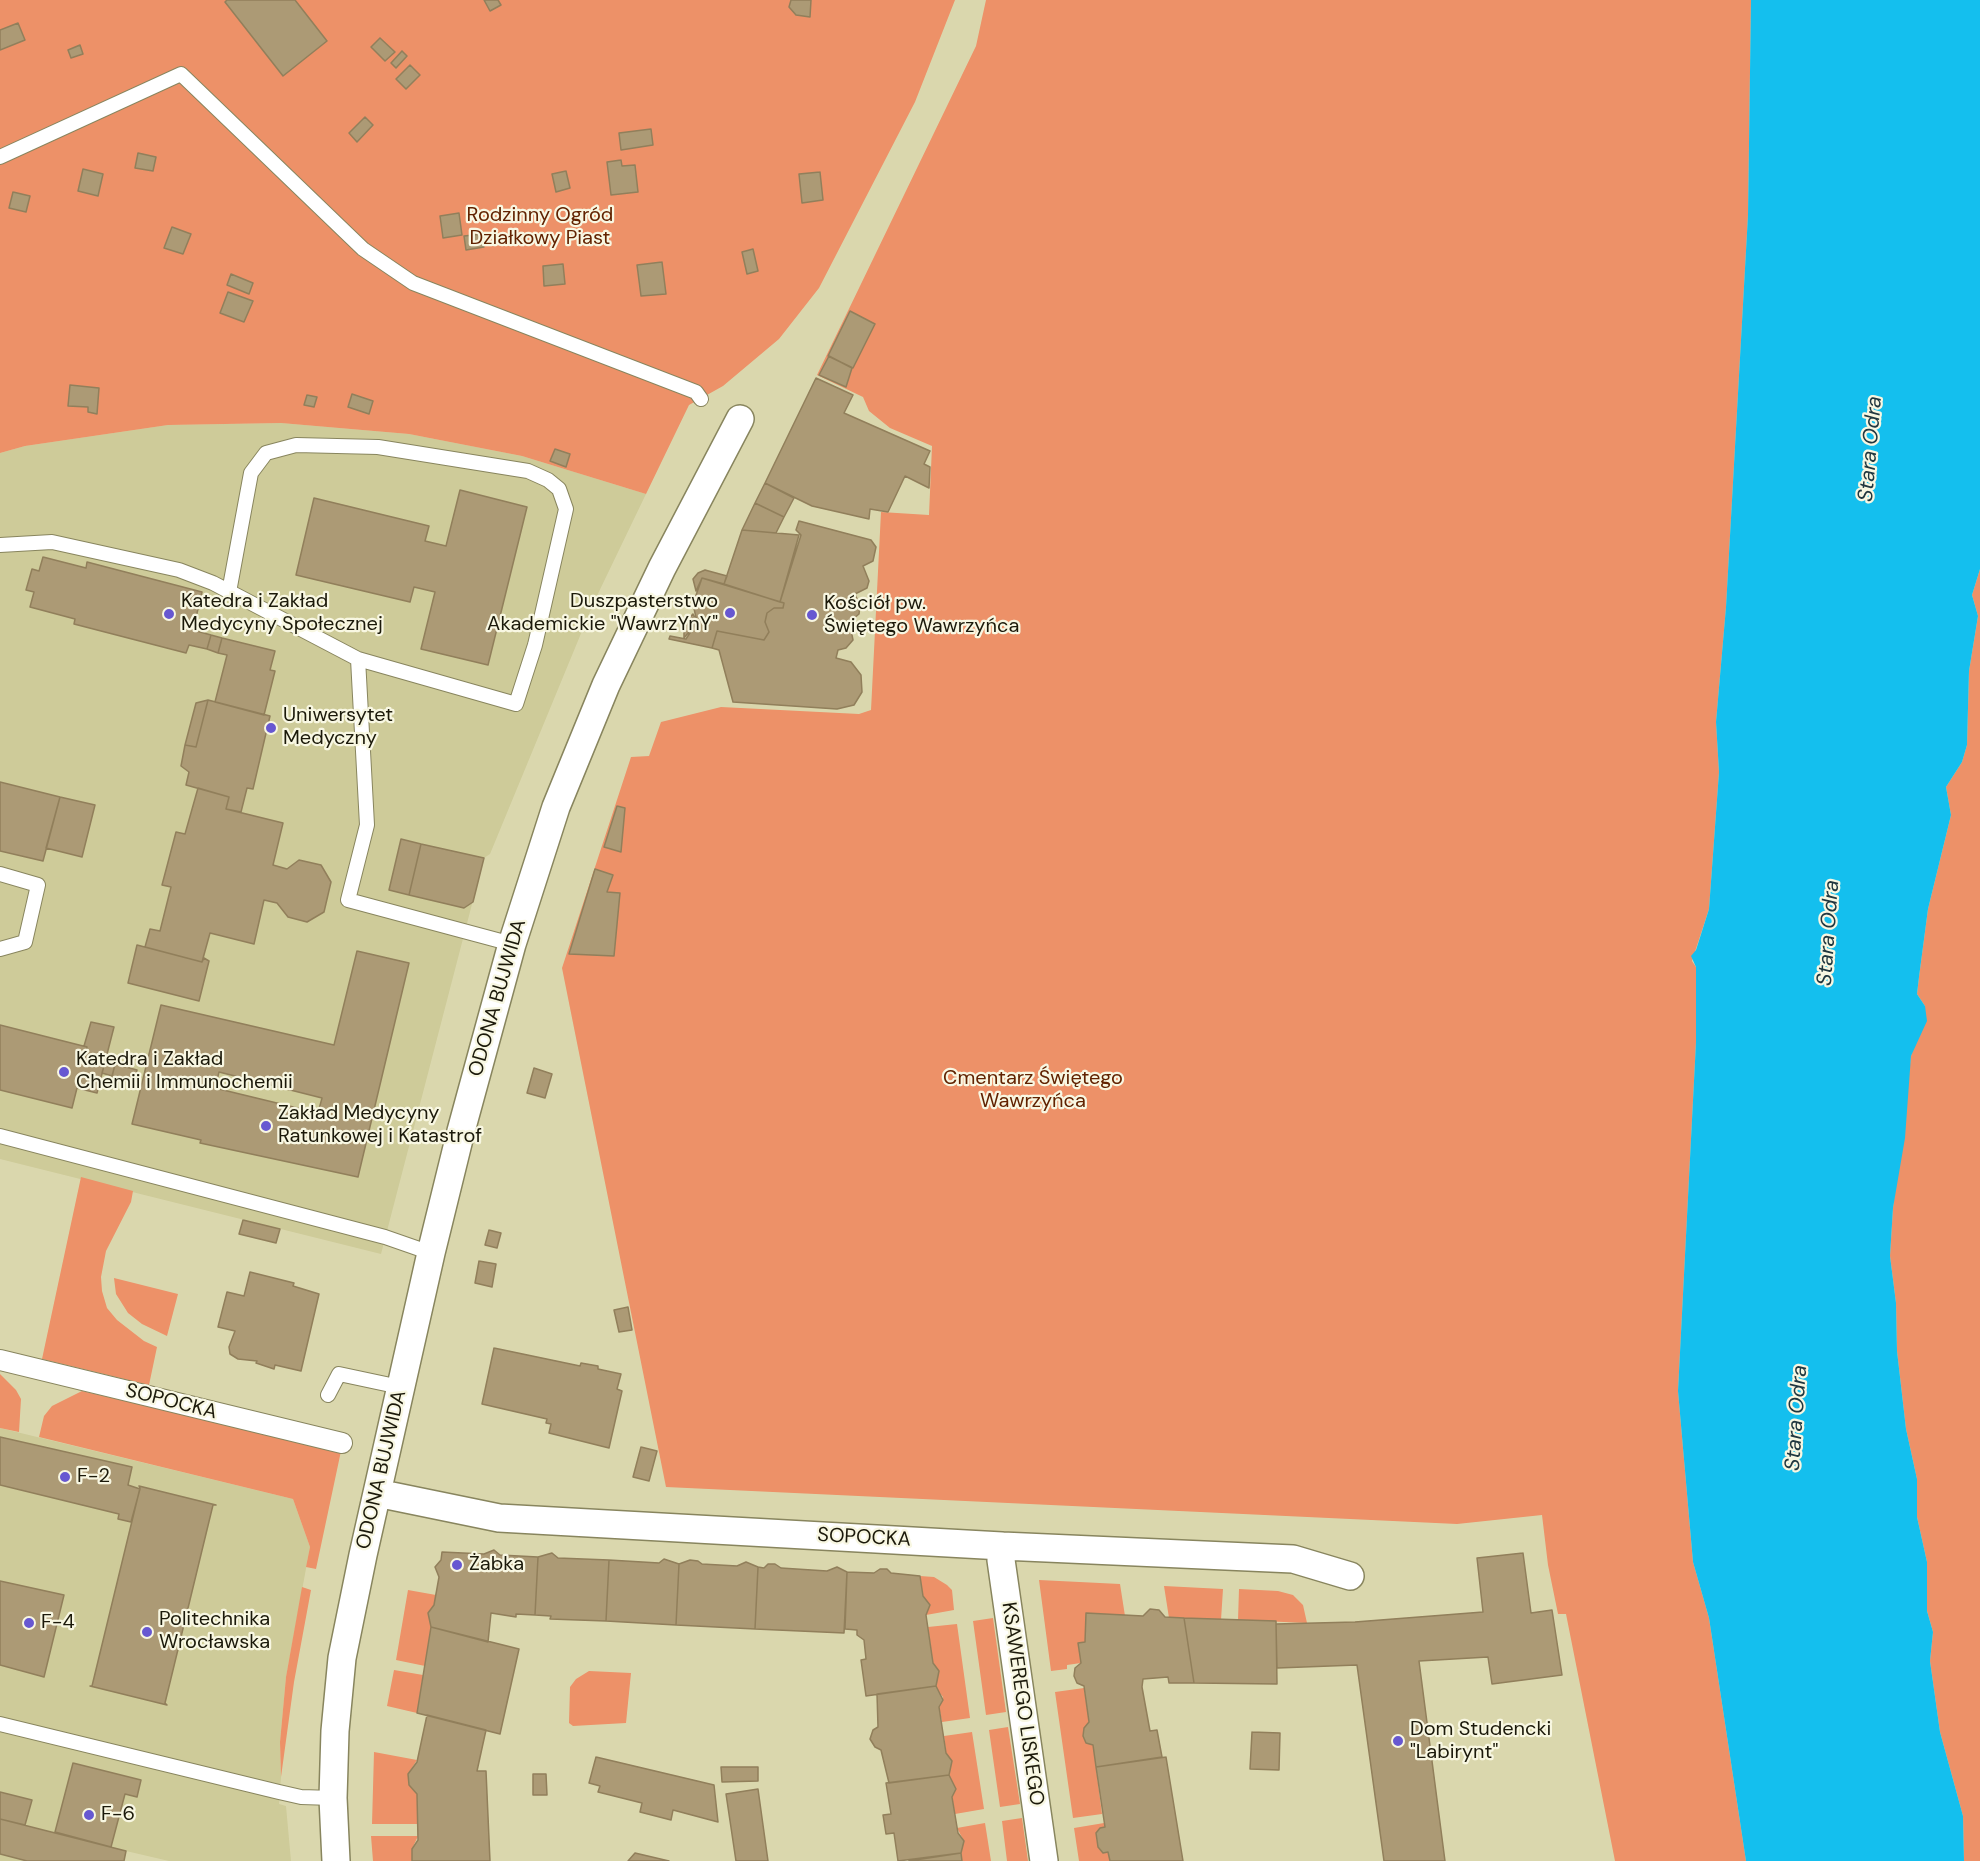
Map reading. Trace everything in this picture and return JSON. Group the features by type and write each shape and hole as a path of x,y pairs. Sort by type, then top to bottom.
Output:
{"street":[{"name":"ODONA BUJWIDA","path":"336,1861 333,1798 342,1658 400,1387 460,1131 512,944 556,807 606,686 662,568 740,419"},
{"name":"SOPOCKA","path":"0,1360 342,1443"},
{"name":"SOPOCKA","path":"377,1493 499,1518 1002,1546 1293,1559 1350,1576"},
{"name":"KSAWEREGO LISKEGO","path":"1002,1546 1001,1560 1044,1861"}],"lane":[{"path":"0,157 181,74 363,249 413,283 696,392 701,399"},
{"path":"0,545 52,542 179,570 229,592 358,660 516,704 535,645 566,509 559,489 548,480 528,471 378,447 296,445 266,453 251,473 229,592"},
{"path":"358,660 367,825 348,900 512,944"},
{"path":"0,874 38,885 25,942 0,948"},
{"path":"0,1136 385,1237 431,1253"},
{"path":"328,1395 339,1374 400,1387"},
{"path":"0,1724 301,1797 333,1798"}],"shaded area":[{"name":"Uniwersytet Medyczny","path":"281,423 409,434 522,456 646,494 594,602 490,854 484,858 381,1254 0,1159 0,453 25,446 168,425"},
{"name":"Politechnika Wrocławska","path":"0,1428 293,1499 310,1547 286,1677 280,1742 279,1804 286,1806 291,1861 169,1861 126,1851 124,1861 0,1861"}],"green space":[{"name":"Rodzinny Ogród Działkowy Piast","path":"0,0 955,0 915,102 819,288 779,339 723,386 689,405 646,494 522,456 409,434 281,423 168,425 25,446 0,453"},
{"name":"Cmentarz Świętego Wawrzyńca","path":"986,0 1751,0 1748,215 1726,607 1716,722 1719,772 1709,909 1692,961 1696,967 1696,1042 1678,1391 1693,1562 1709,1618 1746,1861 1615,1861 1566,1614 1558,1614 1548,1565 1542,1515 1457,1524 666,1487 562,968 631,757 649,756 661,722 721,707 859,714 871,710 881,512 929,515 932,446 890,428 869,411 863,397 817,375 976,46"},
{"path":"1980,569 1980,1861 1964,1861 1963,1816 1940,1732 1930,1661 1933,1632 1927,1611 1927,1562 1917,1517 1917,1479 1906,1429 1890,1256 1893,1208 1911,1056 1925,1006 1917,994 1928,909 1951,815 1946,787 1962,762 1967,745 1969,671 1978,616 1972,595"},
{"path":"81,1177 133,1191 131,1202 106,1251 101,1277 102,1291 107,1308 117,1320 144,1341 157,1347 149,1385 42,1359"},
{"path":"114,1278 178,1294 167,1336 142,1324 128,1313 116,1294"},
{"path":"0,1374 16,1390 21,1399 19,1432 0,1428"},
{"path":"82,1391 341,1451 316,1569 306,1567 310,1547 293,1499 39,1437 44,1416 52,1406"},
{"path":"920,1576 934,1577 952,1590 954,1610 926,1615 930,1605 923,1596"},
{"path":"1039,1580 1120,1584 1125,1616 1085,1642 1078,1643 1081,1663 1067,1665 1067,1669 1051,1671"},
{"path":"1164,1586 1223,1589 1221,1620 1169,1618"},
{"path":"302,1587 311,1590 294,1682 281,1777 280,1742 286,1677"},
{"path":"1239,1589 1278,1591 1293,1595 1303,1605 1307,1623 1238,1620"},
{"path":"408,1590 436,1595 434,1605 428,1613 432,1623 425,1666 396,1660"},
{"path":"993,1618 1006,1712 986,1715 973,1621"},
{"path":"957,1624 970,1718 942,1722 939,1707 943,1697 937,1690 936,1681 939,1671 933,1663 928,1627"},
{"path":"394,1670 423,1675 417,1713 387,1706"},
{"path":"589,1671 631,1673 626,1723 573,1726 569,1723 570,1687 576,1679"},
{"path":"1084,1688 1089,1722 1084,1728 1083,1736 1086,1743 1093,1745 1102,1814 1073,1818 1055,1692"},
{"path":"1008,1727 1020,1804 1000,1807 989,1730"},
{"path":"972,1732 984,1809 955,1814 952,1797 956,1789 950,1780 949,1770 952,1761 946,1753 944,1736"},
{"path":"374,1752 417,1760 408,1774 409,1785 417,1794 418,1824 372,1824"},
{"path":"1022,1818 1028,1861 1007,1861 1002,1821"},
{"path":"985,1823 991,1861 962,1861 960,1849 964,1841 957,1828"},
{"path":"1104,1823 1105,1827 1100,1828 1096,1834 1098,1847 1103,1853 1108,1852 1110,1861 1079,1861 1074,1828"},
{"path":"371,1836 418,1836 412,1849 412,1861 373,1861"}],"water":[{"name":"Stara Odra","path":"1751,0 1980,0 1980,569 1972,595 1978,616 1969,671 1967,745 1962,762 1946,787 1951,815 1928,909 1917,994 1925,1006 1927,1021 1911,1056 1905,1138 1893,1208 1890,1256 1906,1429 1917,1479 1917,1517 1927,1562 1927,1611 1933,1632 1930,1661 1940,1732 1963,1816 1964,1861 1746,1861 1709,1618 1693,1562 1678,1391 1696,1042 1696,967 1691,956 1696,950 1709,909 1719,772 1716,722 1726,607 1748,215"}],"building":[{"path":"227,0 295,0 327,41 283,76 225,2"},
{"path":"484,0 498,0 501,5 490,11"},
{"path":"791,0 811,0 810,17 796,15 789,7"},
{"path":"18,23 25,40 0,50 0,30"},
{"path":"380,38 395,52 385,61 371,47"},
{"path":"80,45 83,54 71,58 68,50"},
{"path":"402,51 407,56 396,68 391,63"},
{"path":"410,65 420,75 406,89 396,79"},
{"path":"365,117 373,125 357,142 349,133"},
{"path":"651,129 653,145 621,150 619,133"},
{"path":"138,153 156,157 153,171 135,168"},
{"path":"621,160 622,166 635,165 638,192 611,195 607,162"},
{"path":"83,169 103,174 98,196 78,191"},
{"path":"566,171 570,188 556,192 552,174"},
{"path":"820,172 823,200 802,203 799,174"},
{"path":"13,192 30,196 26,212 9,208"},
{"path":"459,213 462,235 443,238 440,216"},
{"path":"172,227 191,234 183,254 164,248"},
{"path":"482,234 484,247 466,250 464,236"},
{"path":"753,249 758,271 747,274 742,252"},
{"path":"662,262 666,294 641,296 637,265"},
{"path":"563,264 565,284 544,286 543,266"},
{"path":"231,274 253,283 249,294 227,285"},
{"path":"228,292 253,301 244,322 220,313"},
{"path":"850,311 875,324 853,368 828,356"},
{"path":"829,356 852,368 846,387 819,375"},
{"path":"816,378 853,395 844,413 930,451 924,464 930,467 929,488 905,476 888,512 870,509 869,519 812,506 765,483"},
{"path":"70,385 99,388 97,414 88,412 88,407 68,406"},
{"path":"352,394 373,401 369,414 348,407"},
{"path":"307,395 317,397 314,407 304,405"},
{"path":"555,449 570,454 566,467 550,461"},
{"path":"765,483 794,498 784,517 755,503"},
{"path":"460,490 527,507 488,665 421,649 435,592 414,587 410,602 296,575 314,498 429,526 425,541 446,546"},
{"path":"755,503 784,517 776,533 742,530"},
{"name":"Kościół pw. Świętego Wawrzyńca","path":"799,521 871,540 876,547 873,561 863,566 869,581 867,588 855,594 860,606 859,614 846,625 851,630 853,640 846,648 838,650 836,658 851,662 861,675 862,692 854,705 837,709 733,702 719,650 712,648 717,631 764,640 769,632 765,622 767,613 774,608 783,608 784,603 780,602 801,535 796,530"},
{"path":"742,530 799,535 780,602 724,584"},
{"path":"43,557 86,568 87,562 202,592 193,630 211,635 207,649 189,645 186,653 74,624 75,619 30,607 34,592 26,590 32,569 39,571"},
{"path":"705,570 727,576 724,584 702,578 696,591 693,579"},
{"name":"Duszpasterstwo Akademickie \"WawrzYnY\"","path":"702,578 784,603 783,608 774,608 767,613 765,622 769,632 764,640 717,631 712,648 669,639 670,636 686,639 697,622 693,604"},
{"path":"693,614 697,622 684,638 684,623"},
{"path":"211,635 222,638 218,653 207,649"},
{"path":"222,638 275,651 270,670 275,671 264,715 215,702 227,655 218,653"},
{"path":"208,700 270,716 253,789 247,788 241,812 226,809 229,797 186,785 189,772 181,766 185,745 196,747"},
{"path":"208,700 196,747 185,745 196,703"},
{"path":"0,782 60,797 43,861 0,851"},
{"path":"198,788 229,797 226,809 283,823 273,865 287,869 299,860 321,865 331,882 324,912 307,922 288,917 277,903 264,900 254,944 210,933 202,962 145,947 150,929 160,931 171,887 162,885 176,832 185,834"},
{"path":"60,797 95,805 82,857 46,848"},
{"path":"617,806 625,808 621,852 604,847"},
{"path":"401,839 421,844 409,895 389,890"},
{"path":"421,844 484,858 473,902 464,908 409,895"},
{"path":"595,869 613,875 607,892 620,893 614,956 569,954"},
{"path":"137,945 202,962 204,958 209,961 199,1001 128,983"},
{"path":"357,951 409,963 358,1177 200,1143 201,1140 132,1124 161,1005 334,1045","holes":["219,1072 322,1098 318,1113 215,1088"]},
{"path":"91,1022 114,1027 105,1062 85,1057 87,1047 84,1046"},
{"path":"0,1025 87,1047 85,1057 105,1062 97,1093 77,1088 72,1108 0,1090"},
{"path":"105,1062 115,1065 112,1076 102,1073"},
{"path":"115,1064 137,1070 134,1083 112,1077"},
{"path":"534,1068 552,1074 545,1098 527,1093"},
{"path":"243,1220 280,1229 276,1243 239,1234"},
{"path":"489,1230 501,1233 497,1248 485,1245"},
{"path":"479,1261 496,1264 492,1287 475,1283"},
{"path":"250,1272 294,1283 293,1286 319,1294 301,1371 275,1365 274,1369 256,1363 257,1361 238,1359 230,1354 229,1347 235,1331 218,1327 227,1292 244,1296"},
{"path":"628,1307 632,1330 619,1332 614,1310"},
{"path":"494,1348 580,1366 581,1363 598,1366 598,1369 621,1374 617,1389 622,1391 609,1448 549,1433 551,1424 546,1423 547,1419 482,1404"},
{"name":"F-2","path":"0,1437 132,1467 128,1485 140,1489 131,1522 118,1519 119,1514 0,1485"},
{"path":"641,1447 657,1451 649,1481 633,1477"},
{"path":"139,1486 216,1505 213,1505 165,1703 167,1705 90,1686 92,1686"},
{"path":"494,1550 500,1555 538,1557 535,1615 516,1614 516,1617 491,1613 488,1642 431,1627 428,1613 434,1605 439,1577 435,1567 441,1560 442,1552 484,1554"},
{"path":"552,1553 558,1558 609,1560 606,1621 550,1619 551,1616 535,1615 538,1557"},
{"name":"Dom Studencki \"Labirynt\"","path":"1523,1553 1531,1613 1552,1610 1562,1675 1492,1684 1488,1657 1419,1661 1445,1861 1384,1861 1357,1665 1277,1668 1276,1624 1355,1622 1483,1612 1477,1558"},
{"path":"664,1559 679,1564 676,1625 606,1621 609,1560 659,1563"},
{"path":"690,1560 702,1564 737,1566 746,1562 758,1567 755,1629 676,1625 679,1564"},
{"path":"768,1564 775,1564 781,1568 827,1571 837,1567 847,1572 844,1633 755,1629 758,1567 764,1568"},
{"path":"880,1569 887,1569 891,1573 920,1576 923,1596 930,1605 926,1615 933,1663 939,1671 936,1686 866,1696 861,1660 866,1659 864,1640 857,1635 857,1630 845,1629 847,1572 874,1573"},
{"name":"F-4","path":"0,1581 64,1595 44,1677 0,1665"},
{"path":"1150,1609 1159,1610 1165,1617 1184,1618 1194,1683 1169,1683 1168,1677 1143,1679 1142,1687 1150,1731 1157,1730 1162,1757 1096,1767 1093,1745 1086,1743 1083,1736 1084,1728 1089,1722 1084,1686 1077,1683 1074,1676 1075,1668 1081,1663 1078,1643 1085,1642 1086,1613 1143,1616"},
{"path":"1184,1618 1276,1621 1277,1684 1194,1683"},
{"path":"431,1627 519,1649 500,1734 417,1713"},
{"path":"936,1686 943,1700 939,1707 946,1753 952,1761 949,1775 889,1783 881,1750 875,1747 870,1739 873,1730 878,1727 877,1694"},
{"path":"427,1715 486,1730 477,1771 486,1771 490,1861 412,1861 412,1849 418,1840 417,1794 409,1785 408,1774 417,1762"},
{"path":"1252,1732 1280,1733 1279,1770 1250,1769"},
{"path":"596,1757 714,1785 718,1822 673,1810 671,1820 640,1812 642,1803 598,1792 600,1786 589,1783"},
{"path":"1166,1757 1183,1861 1110,1861 1108,1852 1103,1853 1098,1847 1096,1833 1100,1828 1105,1827 1096,1767"},
{"name":"F-6","path":"73,1763 141,1780 137,1797 125,1794 111,1847 55,1832"},
{"path":"721,1767 758,1767 758,1781 722,1782"},
{"path":"533,1774 546,1774 547,1795 533,1795"},
{"path":"949,1775 956,1789 952,1797 958,1833 964,1841 961,1853 898,1861 894,1833 886,1834 883,1815 891,1814 886,1783"},
{"path":"758,1789 768,1861 736,1861 726,1794"},
{"path":"0,1792 32,1800 25,1825 0,1819"},
{"path":"0,1819 126,1851 124,1861 27,1861 0,1854"},
{"path":"635,1853 669,1861 628,1861"},
{"path":"961,1853 962,1861 909,1861"}],"place":[{"name":"Duszpasterstwo Akademickie \"WawrzYnY\"","path":"730,613"},
{"name":"Katedra i Zakład Medycyny Społecznej","path":"169,614"},
{"name":"Kościół pw. Świętego Wawrzyńca","path":"812,615"},
{"name":"Uniwersytet Medyczny","path":"271,728"},
{"name":"Katedra i Zakład Chemii i Immunochemii","path":"64,1072"},
{"name":"Zakład Medycyny Ratunkowej i Katastrof","path":"266,1126"},
{"name":"F-2","path":"65,1477"},
{"name":"Żabka","path":"457,1565"},
{"name":"F-4","path":"29,1623"},
{"name":"Politechnika Wrocławska","path":"147,1632"},
{"name":"Dom Studencki \"Labirynt\"","path":"1398,1741"},
{"name":"F-6","path":"89,1815"}]}
